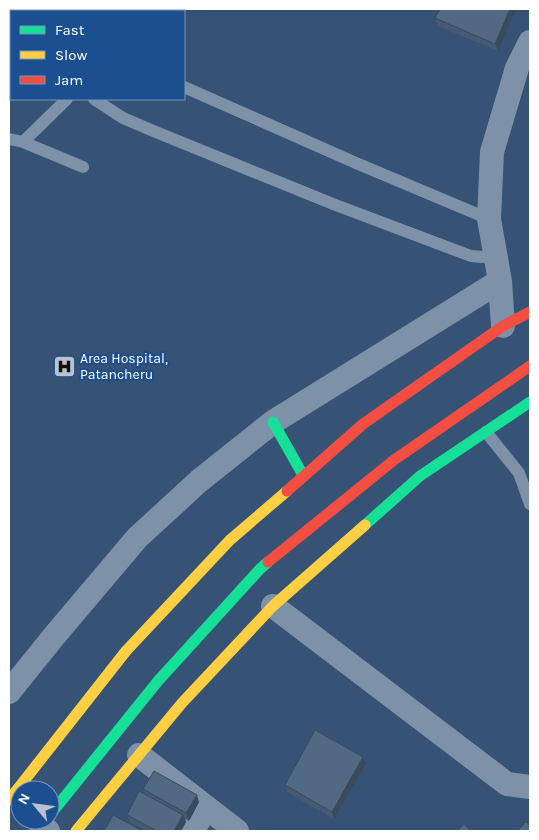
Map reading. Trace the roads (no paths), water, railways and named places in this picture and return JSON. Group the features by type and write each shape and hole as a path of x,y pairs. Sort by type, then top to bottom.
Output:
{"main road":[{"path":"9,800 126,651 230,540 363,424 503,326 530,312"},
{"path":"60,806 158,681 260,569 394,460 530,366"},
{"path":"76,831 182,703 274,606 420,476 530,402"},
{"path":"273,422 303,475"}],"street":[{"path":"503,326 500,281 489,219 492,152 517,68 530,42"},
{"path":"9,692 136,538 199,481 273,422 500,281"},
{"path":"274,606 507,784 530,787"},
{"path":"139,755 237,831"},
{"path":"193,831 206,807"}],"lane":[{"path":"185,87 489,219"},
{"path":"23,142 66,100"},
{"path":"96,100 123,118 150,130 324,200 470,256 495,258"},
{"path":"9,139 23,142 82,168"},
{"path":"486,432 519,473 530,504"}],"place":[{"name":"Area Hospital, Patancheru","path":"64,366"}]}
